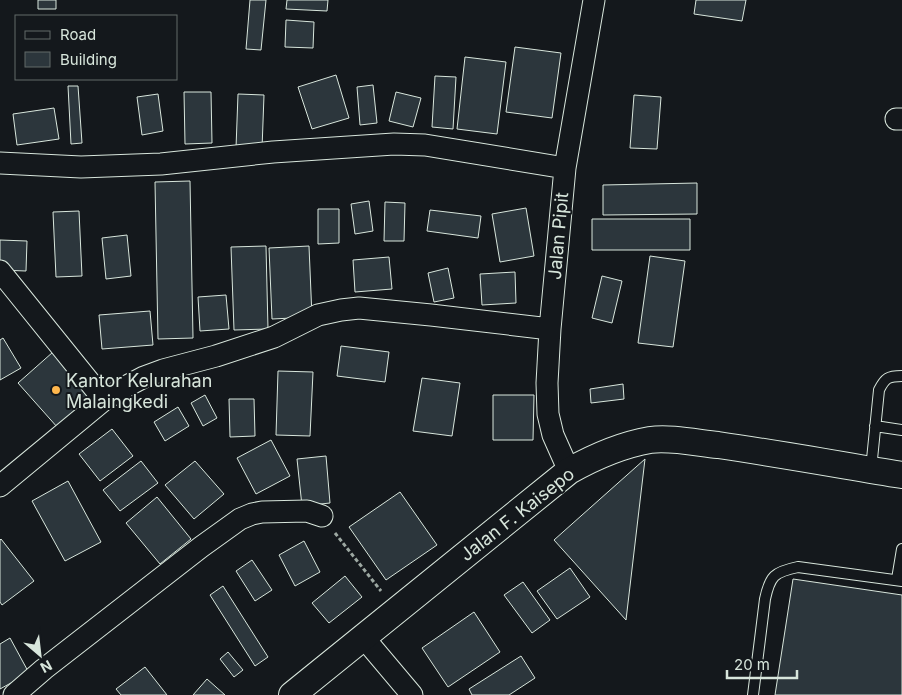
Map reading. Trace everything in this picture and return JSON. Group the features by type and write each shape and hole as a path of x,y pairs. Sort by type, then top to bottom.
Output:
{"street":[{"name":"Jalan Pipit","path":"569,471 553,434 548,414 547,383 564,168 594,0"},
{"path":"0,163 81,167 161,164 273,152 394,144 425,145 564,168"},
{"path":"1,275 104,400"},
{"path":"0,486 104,400 144,377 274,337 318,314 360,308 550,329"},
{"name":"Jalan F. Kaisepo","path":"292,695 569,471 625,445 652,439 677,440 760,451 902,475"},
{"path":"14,695 52,663 240,519 262,512 307,511 322,516"},
{"path":"364,638 412,695"}],"lane":[{"path":"870,470 879,390 883,381 888,378 902,376"},
{"path":"874,426 902,430"},
{"path":"753,695 765,600 768,586 774,576 784,570 798,567 899,580 902,549"}],"path":[{"path":"322,516 397,611"}],"building":[{"path":"38,0 56,0 56,9 38,9"},
{"path":"250,0 266,0 261,50 246,49"},
{"path":"287,0 328,0 327,11 286,9"},
{"path":"696,0 746,0 742,21 694,14"},
{"path":"286,20 314,22 313,48 285,47"},
{"path":"515,47 561,53 552,118 506,112"},
{"path":"465,57 506,62 497,134 457,129"},
{"path":"336,75 349,118 312,129 298,87"},
{"path":"435,76 456,77 453,129 432,127"},
{"path":"373,85 377,123 360,125 357,87"},
{"path":"68,86 78,86 82,143 71,144"},
{"path":"184,92 211,92 212,143 185,144"},
{"path":"396,92 421,98 413,127 389,121"},
{"path":"158,94 163,131 142,135 137,97"},
{"path":"238,94 264,95 262,149 236,148"},
{"path":"634,95 661,97 657,149 630,148"},
{"path":"54,108 59,139 17,145 13,114"},
{"path":"190,181 193,338 158,339 155,182"},
{"path":"697,183 697,214 603,215 603,185"},
{"path":"369,201 373,231 355,234 351,204"},
{"path":"385,202 405,203 404,241 384,241"},
{"path":"526,208 534,256 500,262 492,214"},
{"path":"318,209 339,209 339,243 318,244"},
{"path":"430,210 481,216 478,238 427,231"},
{"path":"79,211 82,276 56,277 53,212"},
{"path":"592,219 690,219 690,250 592,250"},
{"path":"127,235 131,276 106,279 102,238"},
{"path":"0,240 27,241 26,271 0,270"},
{"path":"266,246 268,329 234,330 231,247"},
{"path":"309,246 312,317 272,319 269,248"},
{"path":"650,256 685,261 673,347 638,343"},
{"path":"389,257 392,289 355,292 353,260"},
{"path":"448,268 454,298 434,302 428,273"},
{"path":"515,272 516,303 482,305 480,274"},
{"path":"602,276 622,281 612,323 592,318"},
{"path":"226,295 229,329 200,331 198,297"},
{"path":"150,311 153,345 102,349 99,315"},
{"path":"3,338 21,368 0,380 0,340"},
{"path":"341,346 389,352 385,382 337,376"},
{"name":"Kantor Kelurahan Malaingkedi","path":"53,352 93,397 58,428 18,383"},
{"path":"278,371 313,372 310,436 276,435"},
{"path":"422,378 460,383 452,436 413,431"},
{"path":"623,384 624,399 591,403 590,389"},
{"path":"205,395 217,418 203,426 191,403"},
{"path":"493,395 534,395 533,440 493,440"},
{"path":"229,399 254,399 255,436 230,437"},
{"path":"178,407 189,426 165,441 154,422"},
{"path":"112,429 133,456 100,481 79,454"},
{"path":"271,440 290,476 256,494 237,458"},
{"path":"326,456 330,503 302,506 297,459"},
{"path":"645,459 626,620 554,540"},
{"path":"141,461 158,483 120,511 103,490"},
{"path":"195,461 224,494 194,519 165,485"},
{"path":"68,481 101,542 65,561 32,501"},
{"path":"400,492 437,545 386,580 349,527"},
{"path":"157,497 191,539 160,564 126,523"},
{"path":"1,539 34,581 2,605 0,602"},
{"path":"304,541 320,572 295,586 279,555"},
{"path":"252,560 272,590 255,601 236,571"},
{"path":"570,568 590,597 557,619 537,591"},
{"path":"345,576 362,597 329,623 312,603"},
{"path":"793,579 902,595 902,695 775,695"},
{"path":"523,582 550,620 532,633 504,595"},
{"path":"223,586 268,657 255,666 210,595"},
{"path":"474,612 500,652 448,687 422,648"},
{"path":"10,638 29,673 0,689 0,644"},
{"path":"228,652 243,670 234,677 220,659"},
{"path":"521,656 535,678 509,695 472,695 469,689"},
{"path":"145,667 167,695 121,695 116,689"},
{"path":"207,679 225,695 193,695"}],"place":[{"name":"Kantor Kelurahan Malaingkedi","path":"56,390"}]}
